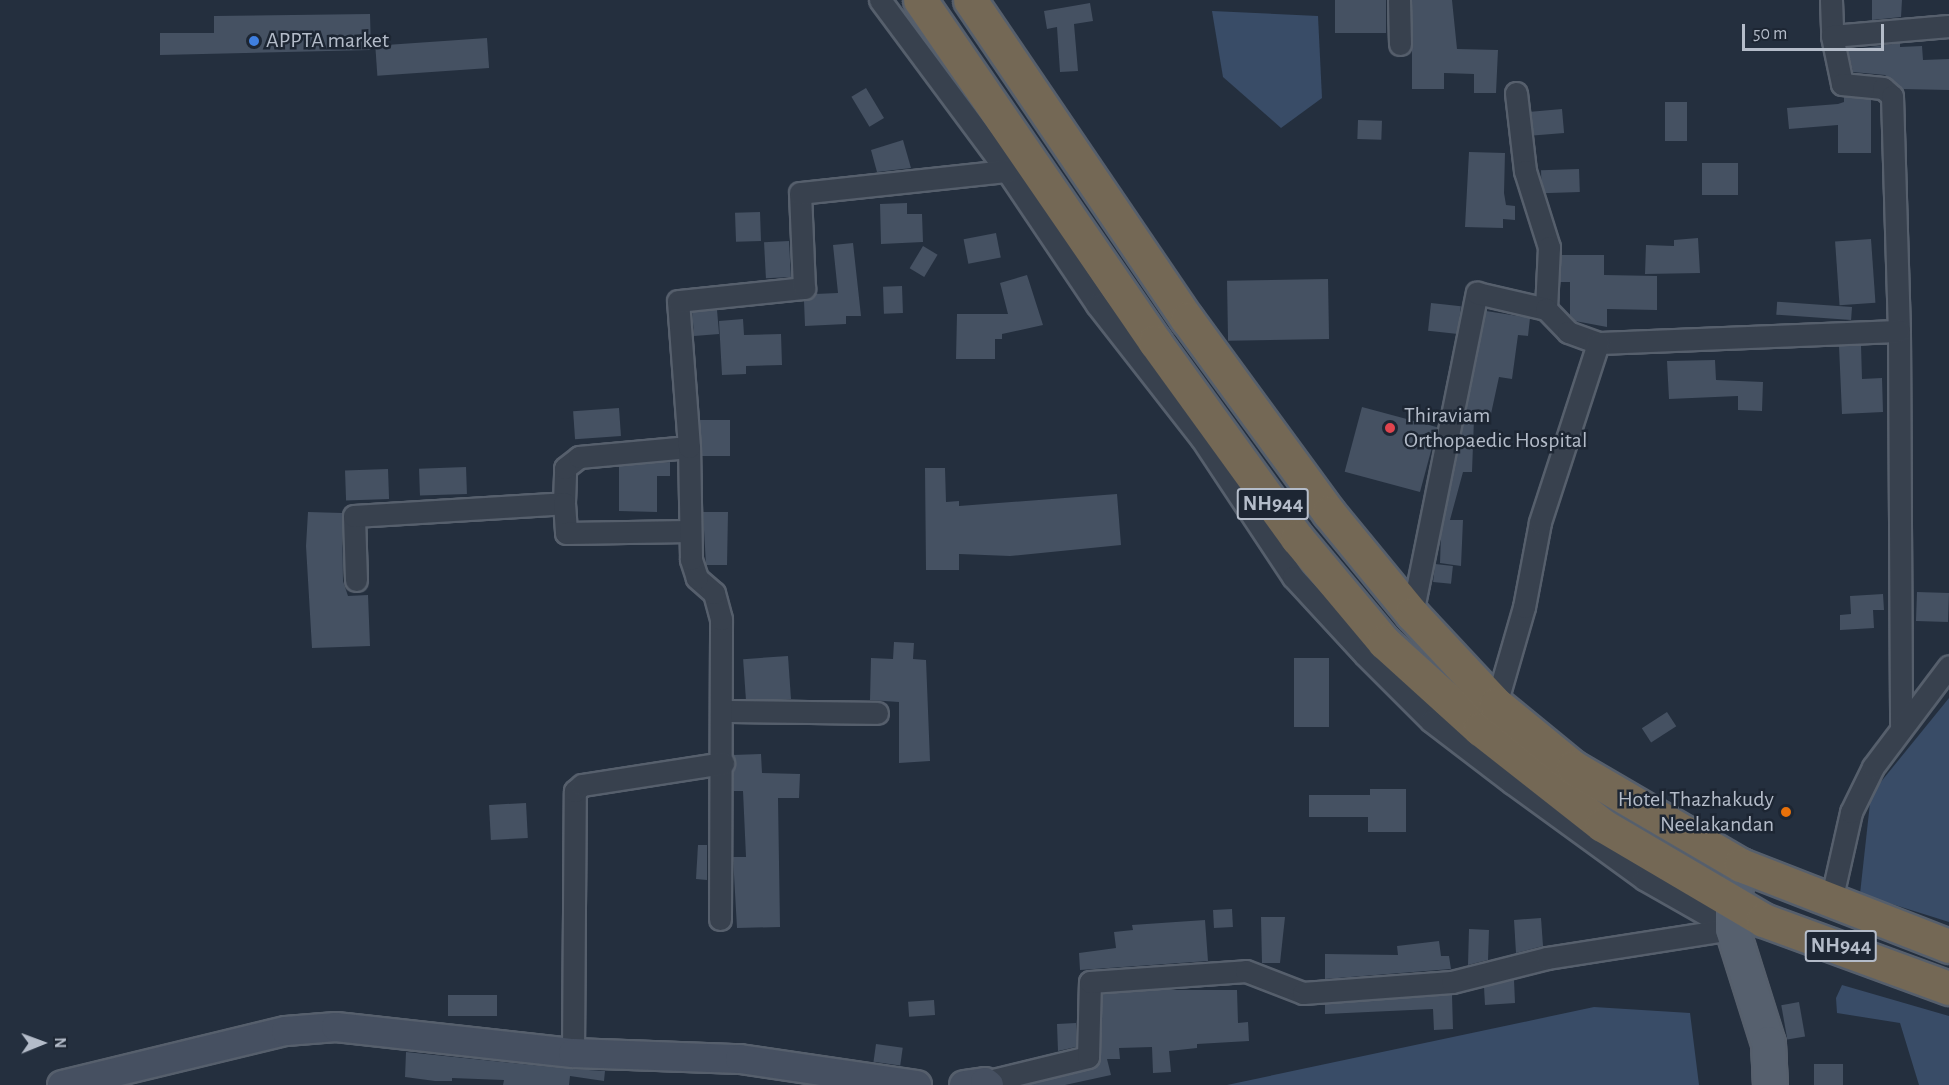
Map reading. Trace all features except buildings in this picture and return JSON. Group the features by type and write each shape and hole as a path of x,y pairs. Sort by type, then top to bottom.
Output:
{"highway":[{"name":"NH944","path":"920,0 1155,342 1297,538 1384,642 1480,729 1602,825 1732,916 1763,920 1949,988"},
{"name":"NH944","path":"970,0 1187,319 1329,513 1412,614 1496,704 1573,767 1742,865 1949,946"}],"main road":[{"path":"1742,865 1732,916 1768,1043 1770,1085"}],"street":[{"path":"880,0 1006,171 1097,305 1201,438 1293,577 1365,655 1431,721 1644,879 1732,916"},
{"path":"1399,0 1400,44"},
{"path":"1831,0 1832,36 1842,84 1883,88 1892,96 1899,331 1901,729"},
{"path":"1832,36 1949,26"},
{"path":"1516,93 1525,171 1549,247 1546,309"},
{"path":"720,919 723,763 721,619 714,593 697,578 689,531 689,447 678,301 804,288 800,193 1006,171"},
{"path":"1412,614 1478,293 1546,309 1568,332 1598,343 1899,331"},
{"path":"1496,704 1524,607 1540,522 1598,343"},
{"path":"689,447 579,457 565,468 564,504 566,533 689,531"},
{"path":"356,580 354,516 564,504"},
{"path":"1831,901 1851,812 1873,767 1949,666"},
{"path":"721,711 877,713"},
{"path":"573,1053 575,791 582,785 723,763"},
{"path":"979,1084 1088,1057 1090,982 1246,971 1303,993 1452,982 1732,916"},
{"path":"62,1085 286,1031 336,1027 573,1053 740,1059 917,1085"}],"water":[{"path":"1212,11 1318,16 1322,98 1281,128 1223,77"},
{"path":"1949,698 1949,922 1860,894 1871,794"},
{"path":"1842,985 1949,1016 1949,1085 1919,1085 1900,1023 1837,1013 1836,998"},
{"path":"1594,1007 1690,1013 1699,1085 1227,1085"}],"place":[{"name":"APPTA market","path":"254,41"},
{"name":"Thiraviam Orthopaedic Hospital","path":"1390,428"},
{"name":"Hotel Thazhakudy Neelakandan","path":"1786,812"}]}
